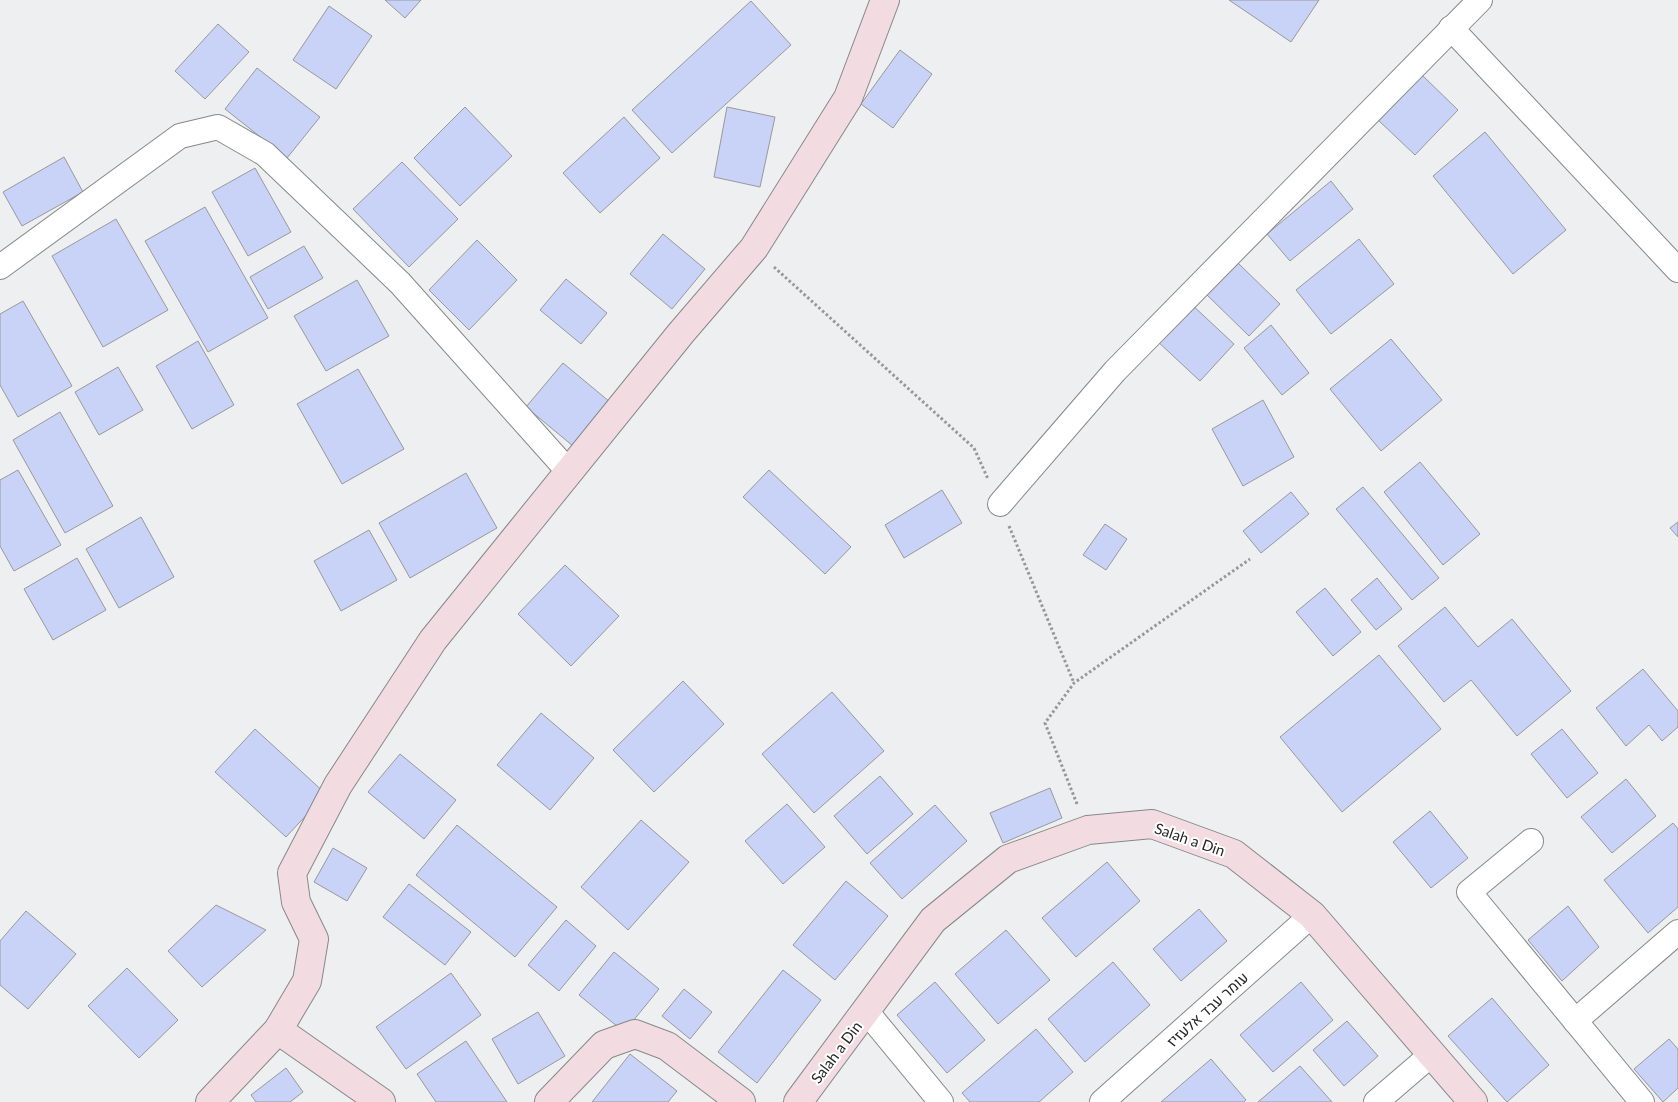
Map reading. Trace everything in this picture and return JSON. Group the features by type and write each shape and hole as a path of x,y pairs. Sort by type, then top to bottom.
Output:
{"street":[{"path":"210,1102 278,1030 307,981 314,939 296,902 292,873 338,785 433,640 681,333 754,248 848,98 884,0"},
{"path":"1000,504 1115,371 1450,28 1480,0"},
{"path":"1450,28 1678,270"},
{"path":"0,267 180,136 218,127 265,154 400,283 568,472"},
{"name":"Salah a Din","path":"798,1102 933,920 1008,859 1088,830 1152,824 1234,854 1312,916 1473,1102"},
{"path":"1531,841 1468,892 1642,1102"},
{"name":"עומר עבד אלעזיז","path":"1102,1102 1312,916"},
{"path":"1575,1021 1678,932"},
{"path":"866,1011 941,1102"},
{"path":"278,1030 381,1102"},
{"path":"549,1102 604,1045 635,1034 667,1046 741,1102"},
{"path":"1376,1102 1432,1054"}],"path":[{"path":"754,248 974,448 1000,504 1074,683"},
{"path":"1088,830 1044,723 1074,683 1250,559"}],"building":[{"path":"385,0 421,0 405,18"},
{"path":"1229,0 1319,0 1291,42"},
{"path":"751,1 791,45 672,153 632,110"},
{"path":"329,6 372,36 336,89 293,60"},
{"path":"218,24 249,52 205,99 175,71"},
{"path":"900,50 932,74 893,128 861,104"},
{"path":"257,68 320,117 287,158 225,109"},
{"path":"1421,74 1458,110 1415,155 1377,119"},
{"path":"465,107 512,156 460,206 414,158"},
{"path":"727,107 775,117 760,187 714,177"},
{"path":"624,117 660,158 600,213 563,173"},
{"path":"1485,132 1566,230 1513,274 1433,176"},
{"path":"64,157 83,192 22,226 3,192"},
{"path":"402,162 458,219 409,267 353,209"},
{"path":"255,168 291,232 248,256 212,192"},
{"path":"1331,181 1353,209 1290,261 1267,234"},
{"path":"205,207 268,318 208,352 145,241"},
{"path":"116,219 168,310 103,347 52,256"},
{"path":"663,234 705,269 672,309 630,274"},
{"path":"1359,239 1394,284 1331,334 1296,290"},
{"path":"477,240 517,280 469,330 429,290"},
{"path":"304,246 323,278 268,309 250,277"},
{"path":"1237,262 1280,304 1249,336 1206,294"},
{"path":"566,279 607,313 581,344 540,310"},
{"path":"357,280 389,336 326,371 294,316"},
{"path":"23,301 72,386 18,417 0,385 0,314"},
{"path":"1190,303 1234,344 1200,381 1156,340"},
{"path":"1271,325 1309,373 1282,395 1244,348"},
{"path":"1391,339 1442,400 1381,451 1330,389"},
{"path":"198,341 234,405 192,429 156,366"},
{"path":"563,363 610,402 573,446 526,407"},
{"path":"118,367 143,410 99,435 75,392"},
{"path":"358,369 404,449 342,484 297,404"},
{"path":"1263,400 1294,457 1243,486 1212,429"},
{"path":"60,412 113,506 65,533 13,440"},
{"path":"1420,462 1480,534 1443,565 1384,492"},
{"path":"18,470 61,545 14,571 0,546 0,480"},
{"path":"769,470 851,547 825,574 743,497"},
{"path":"466,473 497,528 410,578 379,523"},
{"path":"1363,487 1439,578 1412,600 1336,509"},
{"path":"942,490 962,523 904,558 885,525"},
{"path":"1291,492 1309,514 1261,553 1243,531"},
{"path":"141,517 174,577 119,608 86,549"},
{"path":"1678,522 1678,537 1670,528"},
{"path":"1105,524 1127,539 1106,570 1083,555"},
{"path":"369,530 397,580 341,611 314,561"},
{"path":"77,558 106,610 53,640 24,589"},
{"path":"565,565 619,616 571,666 518,614"},
{"path":"1377,578 1402,609 1376,630 1351,600"},
{"path":"1325,588 1361,632 1333,656 1296,612"},
{"path":"1445,607 1478,647 1512,619 1571,691 1517,736 1471,680 1444,702 1398,646"},
{"path":"1379,655 1441,729 1342,812 1280,737"},
{"path":"1643,669 1678,711 1678,727 1662,741 1649,725 1626,746 1596,708"},
{"path":"683,681 724,724 654,792 613,750"},
{"path":"832,692 884,751 814,813 762,754"},
{"path":"541,713 594,758 550,810 497,765"},
{"path":"255,729 326,794 286,837 215,772"},
{"path":"1562,729 1598,773 1567,798 1531,754"},
{"path":"400,754 456,800 424,839 368,792"},
{"path":"880,776 913,814 867,854 834,816"},
{"path":"1626,779 1656,816 1612,853 1581,817"},
{"path":"1050,788 1062,818 1003,843 990,813"},
{"path":"787,804 825,847 783,884 745,841"},
{"path":"935,805 967,841 902,899 870,863"},
{"path":"1430,811 1468,858 1431,888 1393,842"},
{"path":"641,820 689,862 628,930 581,887"},
{"path":"1673,823 1678,829 1678,907 1648,933 1604,880"},
{"path":"457,825 557,907 515,957 416,875"},
{"path":"333,848 367,868 347,901 314,882"},
{"path":"1107,862 1140,901 1076,957 1042,918"},
{"path":"846,881 888,916 835,980 793,945"},
{"path":"409,884 471,932 445,965 383,917"},
{"path":"216,905 266,930 202,987 168,951"},
{"path":"1568,906 1599,947 1562,981 1528,940"},
{"path":"1199,909 1227,941 1181,981 1153,949"},
{"path":"26,911 76,954 28,1009 0,985 0,941"},
{"path":"566,920 596,946 559,991 528,965"},
{"path":"1006,930 1050,980 998,1024 955,974"},
{"path":"614,952 659,989 624,1032 579,995"},
{"path":"1113,962 1150,1005 1085,1062 1048,1019"},
{"path":"127,968 178,1020 139,1058 88,1006"},
{"path":"783,970 821,1000 757,1083 718,1052"},
{"path":"451,973 481,1015 406,1069 376,1027"},
{"path":"935,982 985,1040 947,1073 897,1015"},
{"path":"1301,982 1333,1020 1273,1072 1240,1035"},
{"path":"684,989 712,1012 690,1039 662,1016"},
{"path":"1492,998 1549,1065 1507,1102 1448,1036"},
{"path":"538,1012 565,1056 518,1084 492,1039"},
{"path":"1347,1021 1378,1056 1344,1086 1313,1050"},
{"path":"1036,1029 1073,1072 1039,1102 970,1102 962,1093"},
{"path":"1669,1039 1678,1049 1678,1088 1663,1102 1634,1069"},
{"path":"466,1041 507,1102 436,1102 417,1074"},
{"path":"630,1054 677,1091 668,1102 592,1102"},
{"path":"1211,1059 1246,1100 1244,1102 1161,1102"},
{"path":"1300,1066 1332,1102 1258,1102"},
{"path":"286,1068 303,1092 290,1102 256,1102 251,1095"}]}
